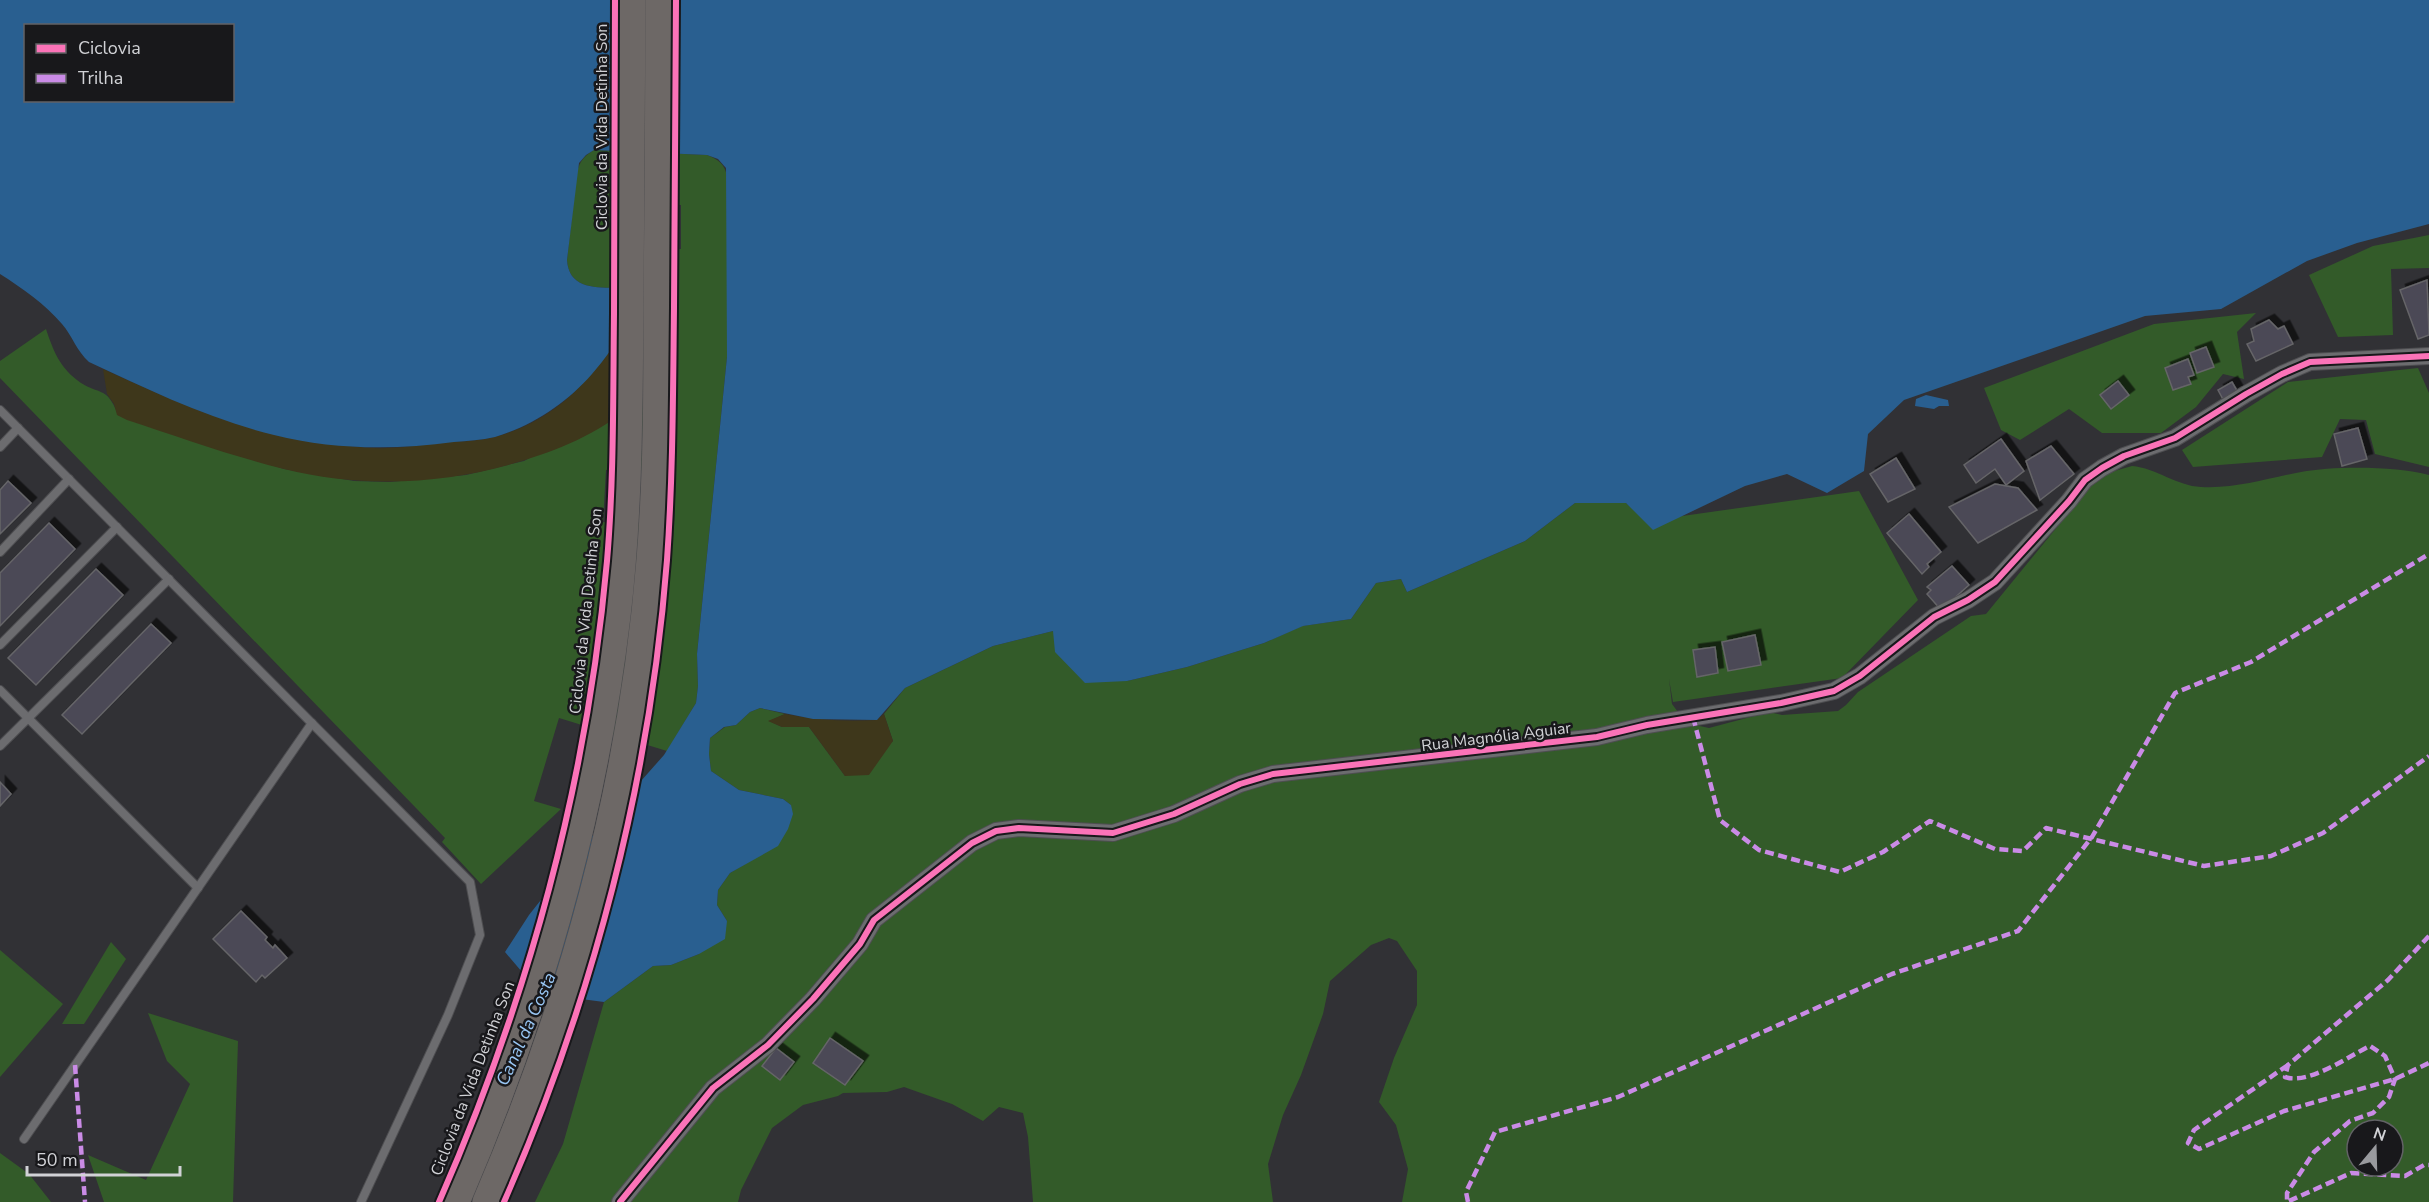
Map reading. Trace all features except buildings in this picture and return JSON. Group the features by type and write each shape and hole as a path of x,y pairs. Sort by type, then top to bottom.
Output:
{"main road":[{"path":"456,1202 512,1062 551,945 584,814 610,671 622,559 629,447 632,0"},
{"path":"486,1202 534,1083 577,953 618,787 637,675 650,562 656,448 659,0"}],"street":[{"name":"Rua Magnólia Aguiar","path":"620,1202 713,1088 768,1045 813,999 860,944 874,920 972,843 996,831 1019,828 1113,833 1174,814 1240,784 1273,774 1597,737 1647,725 1781,703 1834,691 1860,676 1935,617 1968,600 1995,582 2069,501 2085,480 2102,468 2124,456 2175,438 2255,388 2310,362 2429,356"}],"lane":[{"path":"0,410 470,882 480,935 448,1015 361,1202"},
{"path":"0,447 18,428"},
{"path":"0,552 69,479"},
{"path":"0,645 117,527"},
{"path":"0,747 169,579"},
{"path":"0,690 198,888"},
{"path":"24,1139 312,723"}],"green space":[{"path":"594,150 707,155 721,163 727,177 727,357 697,654 696,703 667,751 559,718 534,801 561,809 481,884 442,842 445,838 0,378 0,361 46,329 54,351 66,369 84,385 101,392 110,399 118,415 284,469 354,481 390,482 466,475 524,461 639,400 648,389 629,288 589,286 574,278 569,271 567,260 577,172 583,159","holes":["612,205 681,205 681,249 611,248","606,470 676,474 674,526 603,522"]},
{"path":"2429,235 2429,268 2391,269 2393,335 2338,337 2309,275 2373,246"},
{"path":"2256,313 2237,332 2244,379 2223,374 2196,407 2161,433 2102,433 2069,409 2020,440 2001,430 1984,388 2154,324"},
{"path":"2418,368 2429,393 2429,467 2375,454 2366,420 2340,419 2322,457 2193,467 2182,450 2288,382"},
{"path":"2132,466 2201,487 2239,485 2301,472 2330,469 2400,470 2429,475 2429,1202 1402,1202 1408,1169 1396,1125 1379,1102 1394,1058 1417,1005 1417,971 1397,941 1389,938 1371,945 1330,981 1323,1014 1301,1075 1283,1115 1268,1164 1273,1202 1033,1202 1028,1137 1023,1113 999,1107 983,1121 952,1104 904,1087 887,1092 843,1093 803,1105 772,1128 741,1190 738,1202 535,1202 563,1144 604,1002 653,966 671,965 699,954 727,921 717,905 718,890 730,873 752,860 791,805 783,799 739,790 711,771 710,738 725,727 736,725 750,712 760,708 785,714 769,721 782,727 809,727 845,776 893,741 884,714 905,688 993,646 1053,631 1127,681 1187,667 1264,643 1302,626 1351,619 1376,583 1401,579 1407,592 1525,541 1575,503 1626,503 1647,521 1859,491 1918,600 1842,678 1673,702 1669,679 1672,704 1681,716 1695,725 1709,728 1769,712 1782,715 1838,711 1858,692 1971,616 1986,614 2062,521 2074,499 2089,484 2111,472"},
{"path":"111,942 126,959 84,1024 62,1024"},
{"path":"0,950 63,1004 0,1077"},
{"path":"148,1013 238,1041 233,1202 104,1202 88,1155 146,1180 190,1084 167,1061"},
{"path":"0,1153 29,1174 51,1202 0,1202"}],"sand":[{"path":"638,290 647,293 648,389 625,411 570,444 509,465 477,472 413,481 348,480 316,476 225,452 127,420 117,415 114,404 107,394 103,369 216,417 304,440 367,448 399,448 488,439 522,427 545,415 584,382 615,339"},
{"path":"785,714 853,721 877,720 884,714 893,741 869,775 845,776 809,727 782,727 768,721"}],"water":[{"path":"0,0 2429,0 2429,224 2357,243 2307,261 2221,309 2145,316 1904,400 1868,434 1864,471 1827,493 1787,474 1745,486 1653,530 1626,503 1575,503 1525,541 1407,592 1401,579 1376,583 1351,619 1303,626 1264,643 1187,667 1127,681 1085,683 1055,652 1053,631 993,646 905,688 877,720 813,719 760,708 750,712 736,725 724,727 710,738 711,771 739,790 783,799 791,805 793,814 788,829 778,846 730,873 718,890 717,905 727,921 725,939 699,954 671,965 653,966 604,1002 539,992 505,952 529,915 586,843 664,755 696,703 697,654 727,357 726,168 718,159 707,155 594,150 586,155 579,163 567,260 569,271 574,278 589,286 629,288 624,324 619,337 606,357 572,395 522,427 485,439 409,446 341,446 296,440 226,421 89,362 55,317 17,285 0,274"},
{"path":"1926,395 1948,400 1949,406 1939,406 1934,409 1915,406 1916,399"}],"marked path":[{"path":"1468,1202 1466,1192 1495,1132 1618,1097 1892,974 2018,931 2092,837 2175,693 2251,662 2429,554"},
{"path":"1693,717 1720,820 1759,850 1840,872 1883,852 1930,821 1995,849 2023,851 2046,828 2204,866 2271,856 2323,833 2429,756"},
{"path":"2429,936 2388,980 2288,1065 2285,1077 2305,1077 2328,1069 2370,1046 2385,1056 2395,1079 2389,1097 2373,1113 2350,1121 2314,1152 2287,1193 2287,1202 2351,1173 2405,1176 2424,1165 2429,1165"},
{"path":"2288,1065 2194,1130 2188,1143 2199,1149 2284,1111 2395,1079 2429,1063"},
{"path":"75,1065 85,1202"}],"cycle path":[{"name":"Ciclovia da Vida Detinha Son","path":"439,1202 500,1047 549,888 569,808 598,644 607,561 612,469 615,0"},
{"path":"504,1202 565,1048 590,968 631,807 647,725 659,643 667,560 672,466 676,0"},
{"path":"620,1202 713,1088 768,1045 813,999 860,944 874,920 972,843 996,831 1019,828 1113,833 1174,814 1240,784 1273,774 1597,737 1647,725 1781,703 1834,691 1860,676 1934,617 1968,600 1995,582 2069,501 2085,480 2102,468 2124,456 2175,438 2246,394 2310,362 2429,356"}],"water label":[{"name":"Canal da Costa","path":"526,1029"}]}
